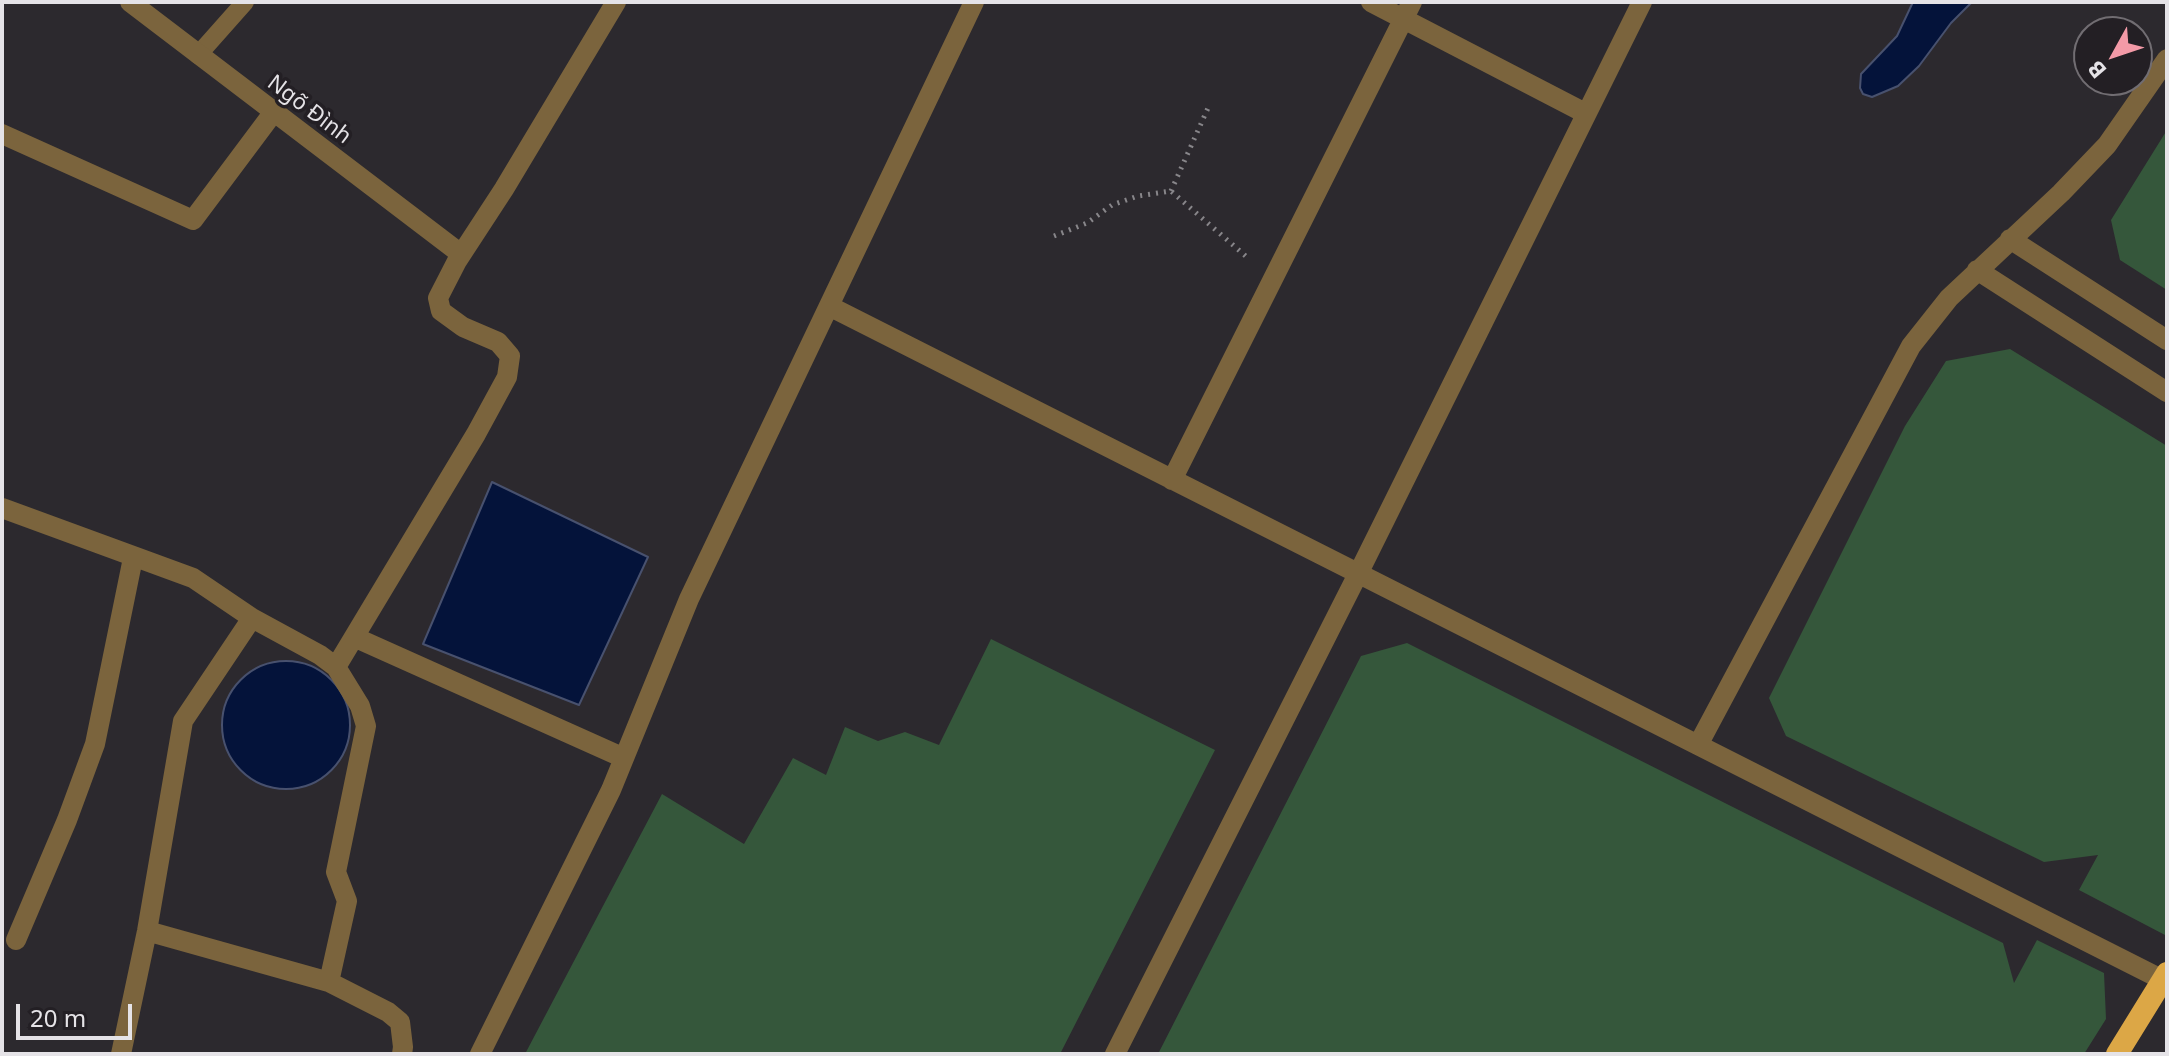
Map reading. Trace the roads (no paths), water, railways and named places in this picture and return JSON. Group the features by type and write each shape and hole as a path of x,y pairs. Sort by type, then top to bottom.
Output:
{"highway":[{"path":"2117,1054 2165,976"}],"street":[{"name":"Ngõ Đình","path":"130,2 461,254"},
{"path":"336,667 507,377 510,356 498,342 463,327 441,311 438,298 461,254 504,189 616,2"},
{"path":"480,1054 611,790 689,599 974,2"},
{"path":"1371,2 1408,10 1585,113"},
{"path":"1115,1054 1642,2"},
{"path":"1172,480 1408,10"},
{"path":"1698,745 1911,346 1949,298 2061,193 2107,145 2167,59"},
{"path":"2,134 193,220 273,113"},
{"path":"2010,239 2167,340"},
{"path":"1977,270 2167,392"},
{"path":"829,306 1698,745 2165,976"},
{"path":"2,508 193,578 252,618 336,667 360,706 366,726 336,872 347,901 329,982"},
{"path":"16,940 67,820 95,744 133,558"},
{"path":"121,1054 147,931 183,721 252,618"},
{"path":"354,637 624,758"},
{"path":"147,931 329,982 388,1012 400,1022 407,1052"}],"lane":[{"path":"198,55 245,2"}],"water":[{"path":"1913,2 1972,2 1951,23 1919,66 1898,86 1872,97 1863,94 1861,74 1897,36"},
{"path":"492,482 648,557 579,705 423,644"},
{"path":"286,661 311,666 331,680 345,700 350,725 345,750 331,770 311,784 286,789 261,784 241,770 227,750 222,725 227,700 241,680 261,666"}]}
